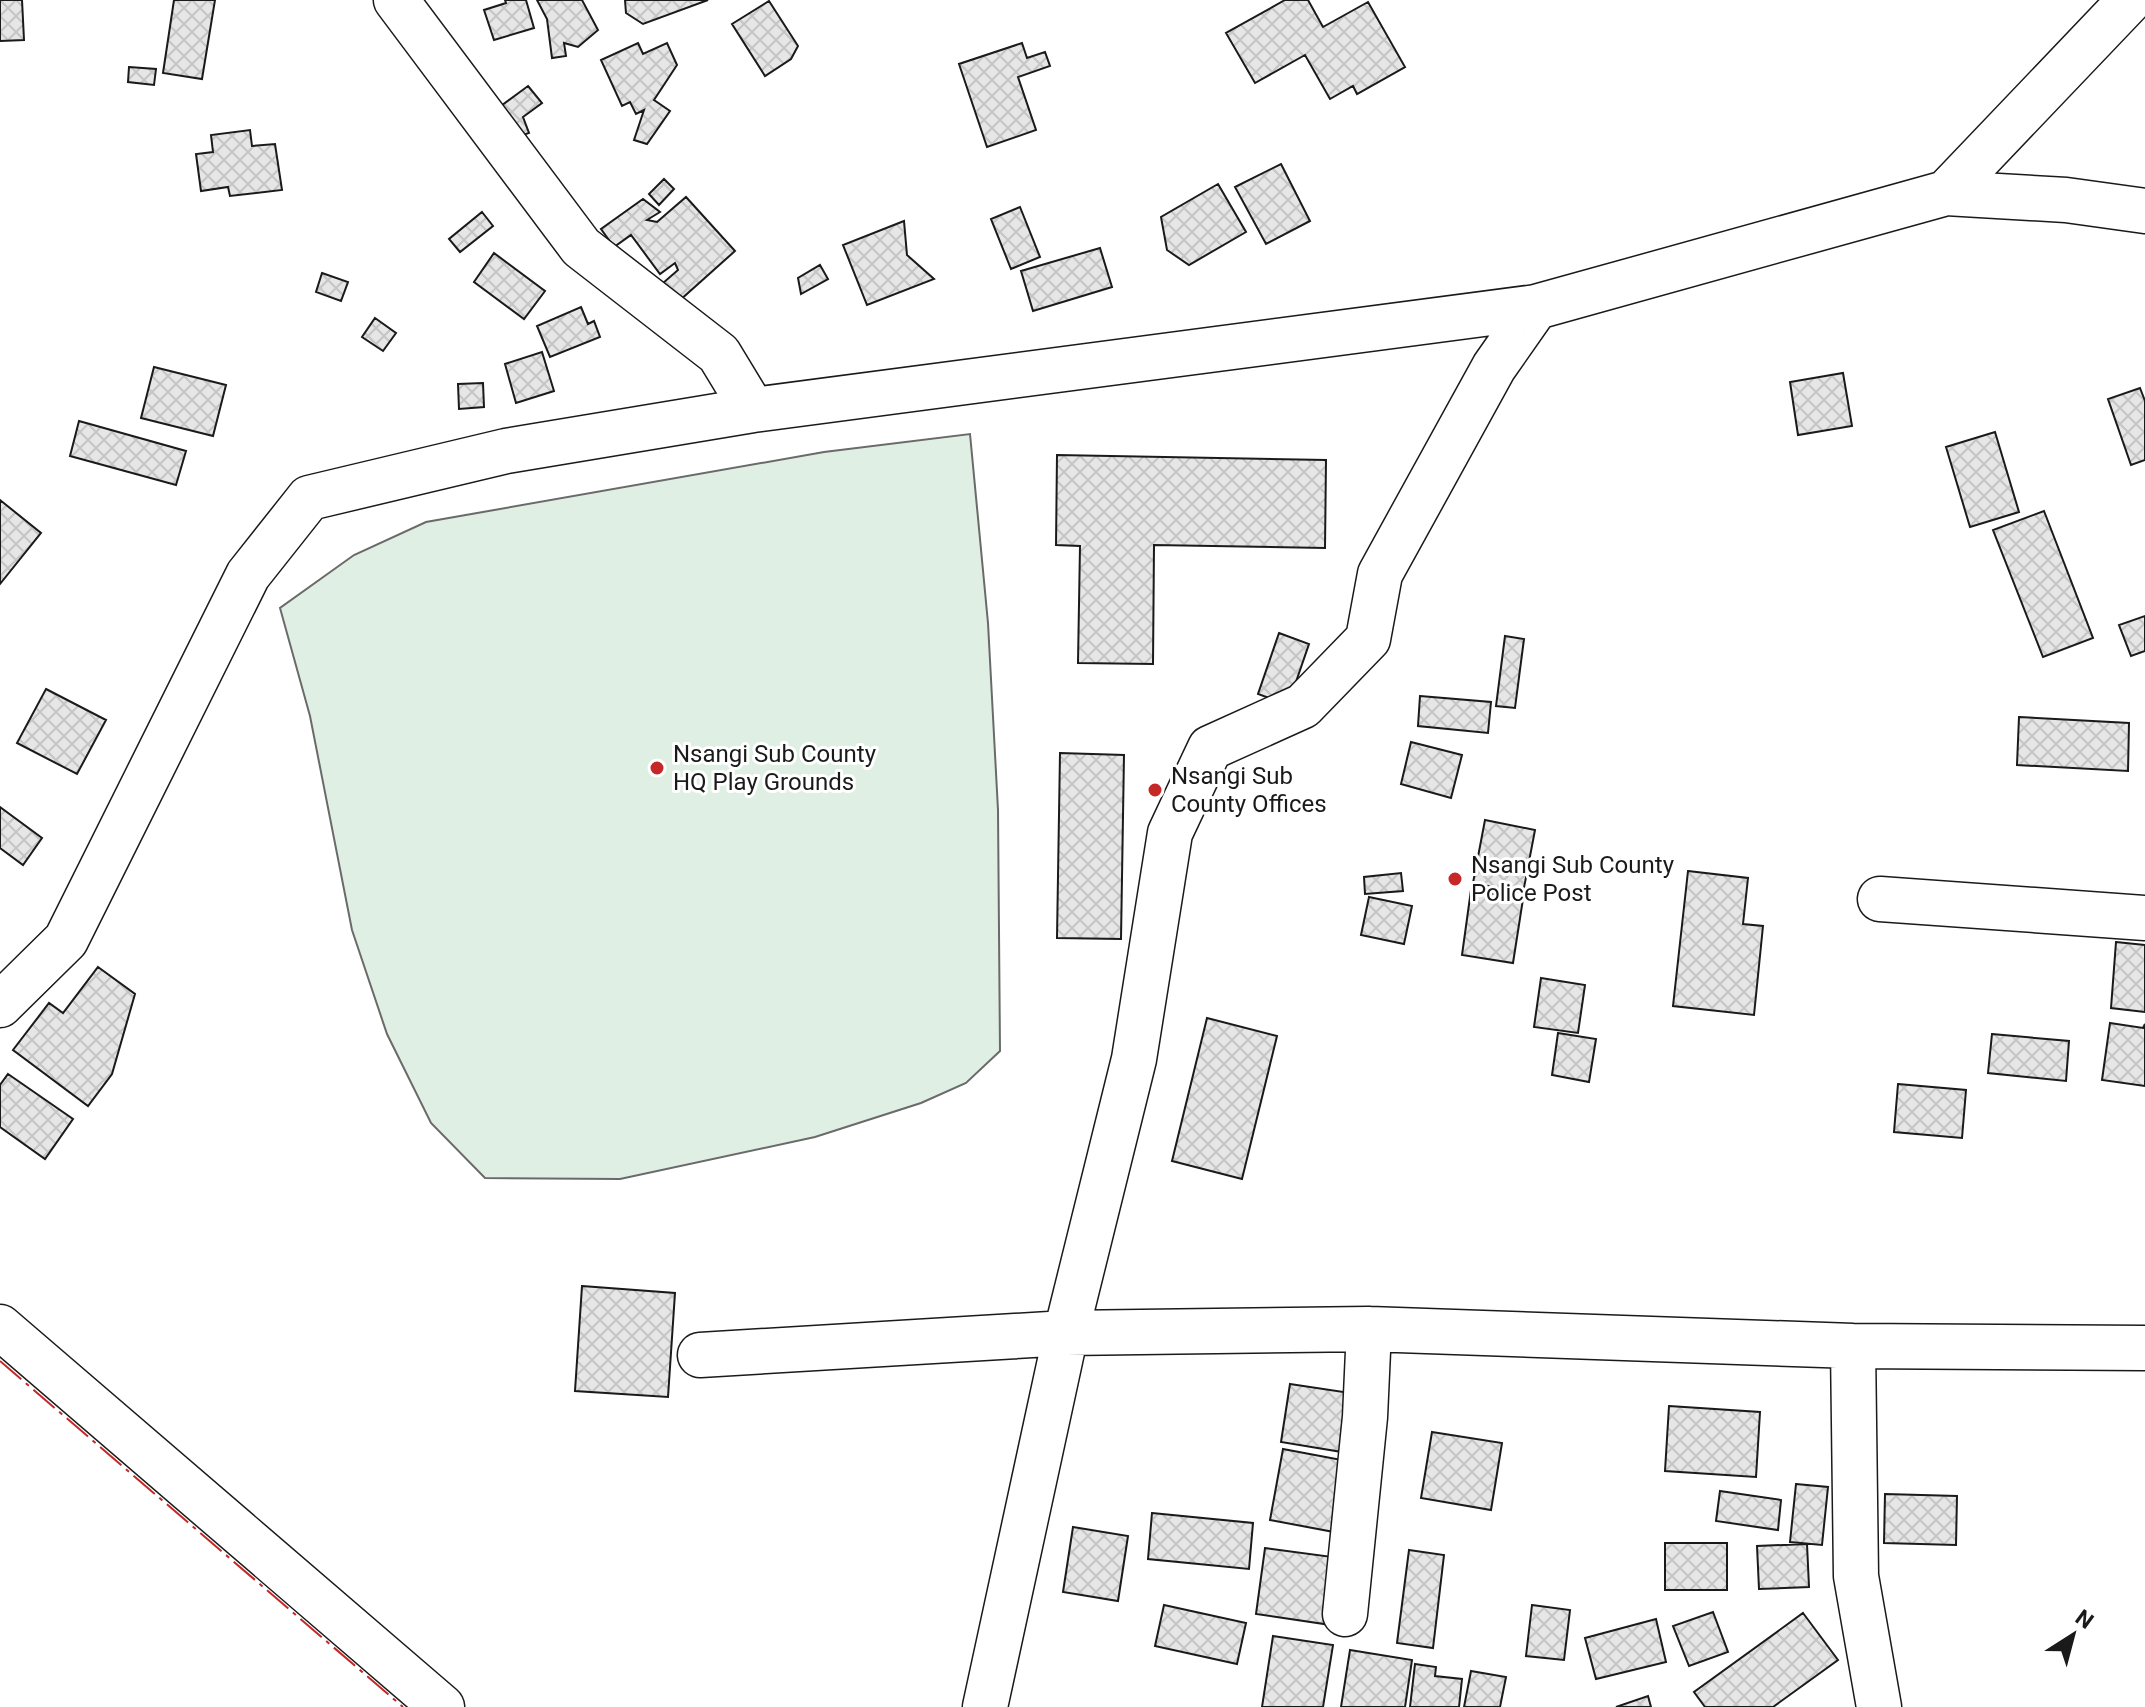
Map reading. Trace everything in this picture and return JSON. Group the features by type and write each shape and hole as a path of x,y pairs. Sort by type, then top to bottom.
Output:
{"street":[{"path":"396,0 581,247 719,354 753,410"},
{"path":"1946,193 2130,0"},
{"path":"0,1005 66,940 248,575 309,498 506,451 753,410 1536,307 1946,193 2066,200 2145,211"},
{"path":"985,1707 1066,1333 1134,1059 1170,833 1210,748 1303,706 1368,639 1380,574 1494,367 1536,307"},
{"path":"1880,899 2145,918"},
{"path":"0,1327 442,1707"},
{"path":"1345,1614 1365,1417 1369,1329"},
{"path":"700,1355 1066,1333 1369,1329 1853,1346 2145,1348"},
{"path":"1853,1346 1856,1576 1879,1707"}],"green space":[{"name":"Nsangi Sub County HQ Play Grounds","path":"970,434 988,623 998,810 1000,1051 966,1083 921,1103 815,1137 620,1179 485,1178 431,1123 387,1034 352,930 310,716 280,608 354,555 426,522 824,452"}],"building":[{"path":"0,0 22,0 24,40 0,41"},
{"path":"174,0 215,0 202,79 163,73"},
{"path":"505,0 526,0 534,28 494,40 484,10 506,3"},
{"path":"537,0 582,0 598,30 578,47 564,43 566,56 552,58 547,19"},
{"path":"625,0 708,0 643,24 626,13"},
{"path":"1285,0 1308,0 1323,27 1368,2 1405,67 1357,94 1353,86 1330,99 1305,55 1255,83 1226,33"},
{"path":"769,1 798,46 791,59 765,76 732,24"},
{"path":"638,43 643,54 667,43 677,65 654,100 670,111 647,144 634,140 644,110 636,114 630,102 622,106 601,60"},
{"path":"1022,43 1027,58 1045,52 1050,66 1018,77 1036,130 987,147 959,64"},
{"path":"129,67 156,69 154,85 128,82"},
{"path":"528,86 542,103 523,117 529,133 509,140 490,114"},
{"path":"250,130 252,146 275,144 282,190 230,196 228,187 201,191 196,154 213,152 211,135"},
{"path":"1281,164 1310,221 1266,244 1235,187"},
{"path":"664,179 674,189 659,205 649,194"},
{"path":"1218,184 1246,232 1189,265 1167,250 1161,217"},
{"path":"686,197 735,251 679,301 663,283 678,270 675,263 660,274 631,235 614,247 601,229 643,199 660,212 647,220 657,222"},
{"path":"1020,207 1040,257 1011,269 991,219"},
{"path":"482,212 493,226 460,252 449,239"},
{"path":"904,221 907,255 934,279 867,305 843,245"},
{"path":"1100,248 1112,287 1033,311 1021,271"},
{"path":"494,253 545,291 524,319 474,282"},
{"path":"820,265 828,279 801,294 798,278"},
{"path":"322,273 348,282 341,301 316,292"},
{"path":"581,307 588,324 594,321 600,337 550,357 537,326"},
{"path":"375,318 396,333 383,351 362,337"},
{"path":"542,352 554,391 516,403 505,364"},
{"path":"154,367 226,385 213,436 141,418"},
{"path":"1843,373 1852,426 1798,435 1790,382"},
{"path":"483,383 484,407 459,409 458,384"},
{"path":"2140,388 2145,401 2145,460 2131,465 2108,399"},
{"path":"79,421 186,451 176,485 70,456"},
{"path":"1995,432 2019,512 1970,527 1946,447"},
{"path":"1057,455 1326,460 1325,548 1154,545 1153,664 1078,663 1080,546 1056,545"},
{"path":"0,500 41,533 0,584"},
{"path":"2044,511 2093,638 2043,657 1993,530"},
{"path":"2145,616 2145,651 2131,656 2119,625"},
{"path":"1279,633 1309,644 1288,705 1258,694"},
{"path":"1505,636 1524,639 1515,708 1496,706"},
{"path":"46,689 106,720 77,774 17,743"},
{"path":"1420,696 1491,702 1488,733 1418,726"},
{"path":"2019,717 2129,723 2128,771 2017,765"},
{"path":"1411,742 1462,755 1451,798 1401,784"},
{"path":"1060,753 1124,755 1121,939 1057,938"},
{"path":"0,807 42,838 23,865 0,848"},
{"path":"1485,820 1535,830 1523,893 1473,883"},
{"path":"1688,871 1748,878 1743,924 1763,926 1754,1015 1673,1006"},
{"path":"1401,873 1403,891 1365,894 1364,877"},
{"path":"1471,890 1523,899 1513,963 1462,955"},
{"path":"1369,897 1412,906 1404,944 1361,935"},
{"path":"2116,942 2145,945 2145,1012 2111,1008"},
{"path":"98,967 135,994 112,1074 88,1106 13,1050 49,1003 63,1013"},
{"path":"1541,978 1585,985 1578,1033 1534,1027"},
{"path":"1207,1018 1277,1036 1242,1179 1172,1161"},
{"path":"2110,1023 2143,1028 2145,1024 2145,1086 2102,1080"},
{"path":"1558,1033 1596,1039 1589,1082 1552,1075"},
{"path":"1992,1034 2069,1041 2066,1081 1988,1073"},
{"path":"8,1074 73,1119 45,1159 0,1127 0,1085"},
{"path":"1898,1084 1966,1090 1962,1138 1894,1132"},
{"path":"582,1286 675,1293 668,1397 575,1391"},
{"path":"1290,1384 1357,1394 1348,1453 1281,1442"},
{"path":"1669,1406 1760,1412 1756,1477 1665,1471"},
{"path":"1432,1432 1502,1443 1491,1510 1421,1498"},
{"path":"1283,1449 1347,1461 1334,1532 1270,1520"},
{"path":"1796,1484 1828,1487 1822,1545 1790,1542"},
{"path":"1720,1491 1781,1500 1778,1530 1716,1521"},
{"path":"1885,1494 1957,1496 1956,1545 1884,1543"},
{"path":"1152,1513 1253,1523 1249,1569 1148,1559"},
{"path":"1073,1527 1128,1536 1118,1601 1063,1592"},
{"path":"1665,1543 1727,1543 1727,1590 1665,1590"},
{"path":"1807,1544 1809,1587 1759,1589 1757,1546"},
{"path":"1265,1548 1340,1558 1331,1625 1256,1614"},
{"path":"1409,1550 1444,1555 1433,1648 1397,1643"},
{"path":"1164,1605 1246,1623 1237,1664 1155,1646"},
{"path":"1532,1605 1570,1610 1564,1660 1526,1656"},
{"path":"1713,1612 1728,1652 1689,1666 1673,1626"},
{"path":"1803,1613 1838,1660 1773,1707 1705,1707 1694,1692"},
{"path":"1656,1619 1666,1662 1596,1679 1585,1638"},
{"path":"1273,1636 1333,1645 1323,1707 1262,1707"},
{"path":"1350,1650 1412,1660 1405,1707 1341,1707"},
{"path":"1415,1664 1436,1667 1435,1676 1462,1679 1459,1707 1410,1707"},
{"path":"1471,1671 1506,1677 1500,1707 1464,1707"},
{"path":"1648,1696 1651,1707 1616,1707"}],"power":[{"path":"0,1361 403,1707"}],"place":[{"name":"Nsangi Sub County HQ Play Grounds","path":"657,768"},
{"name":"Nsangi Sub County Offices","path":"1155,790"},
{"name":"Nsangi Sub County Police Post","path":"1455,879"}]}
